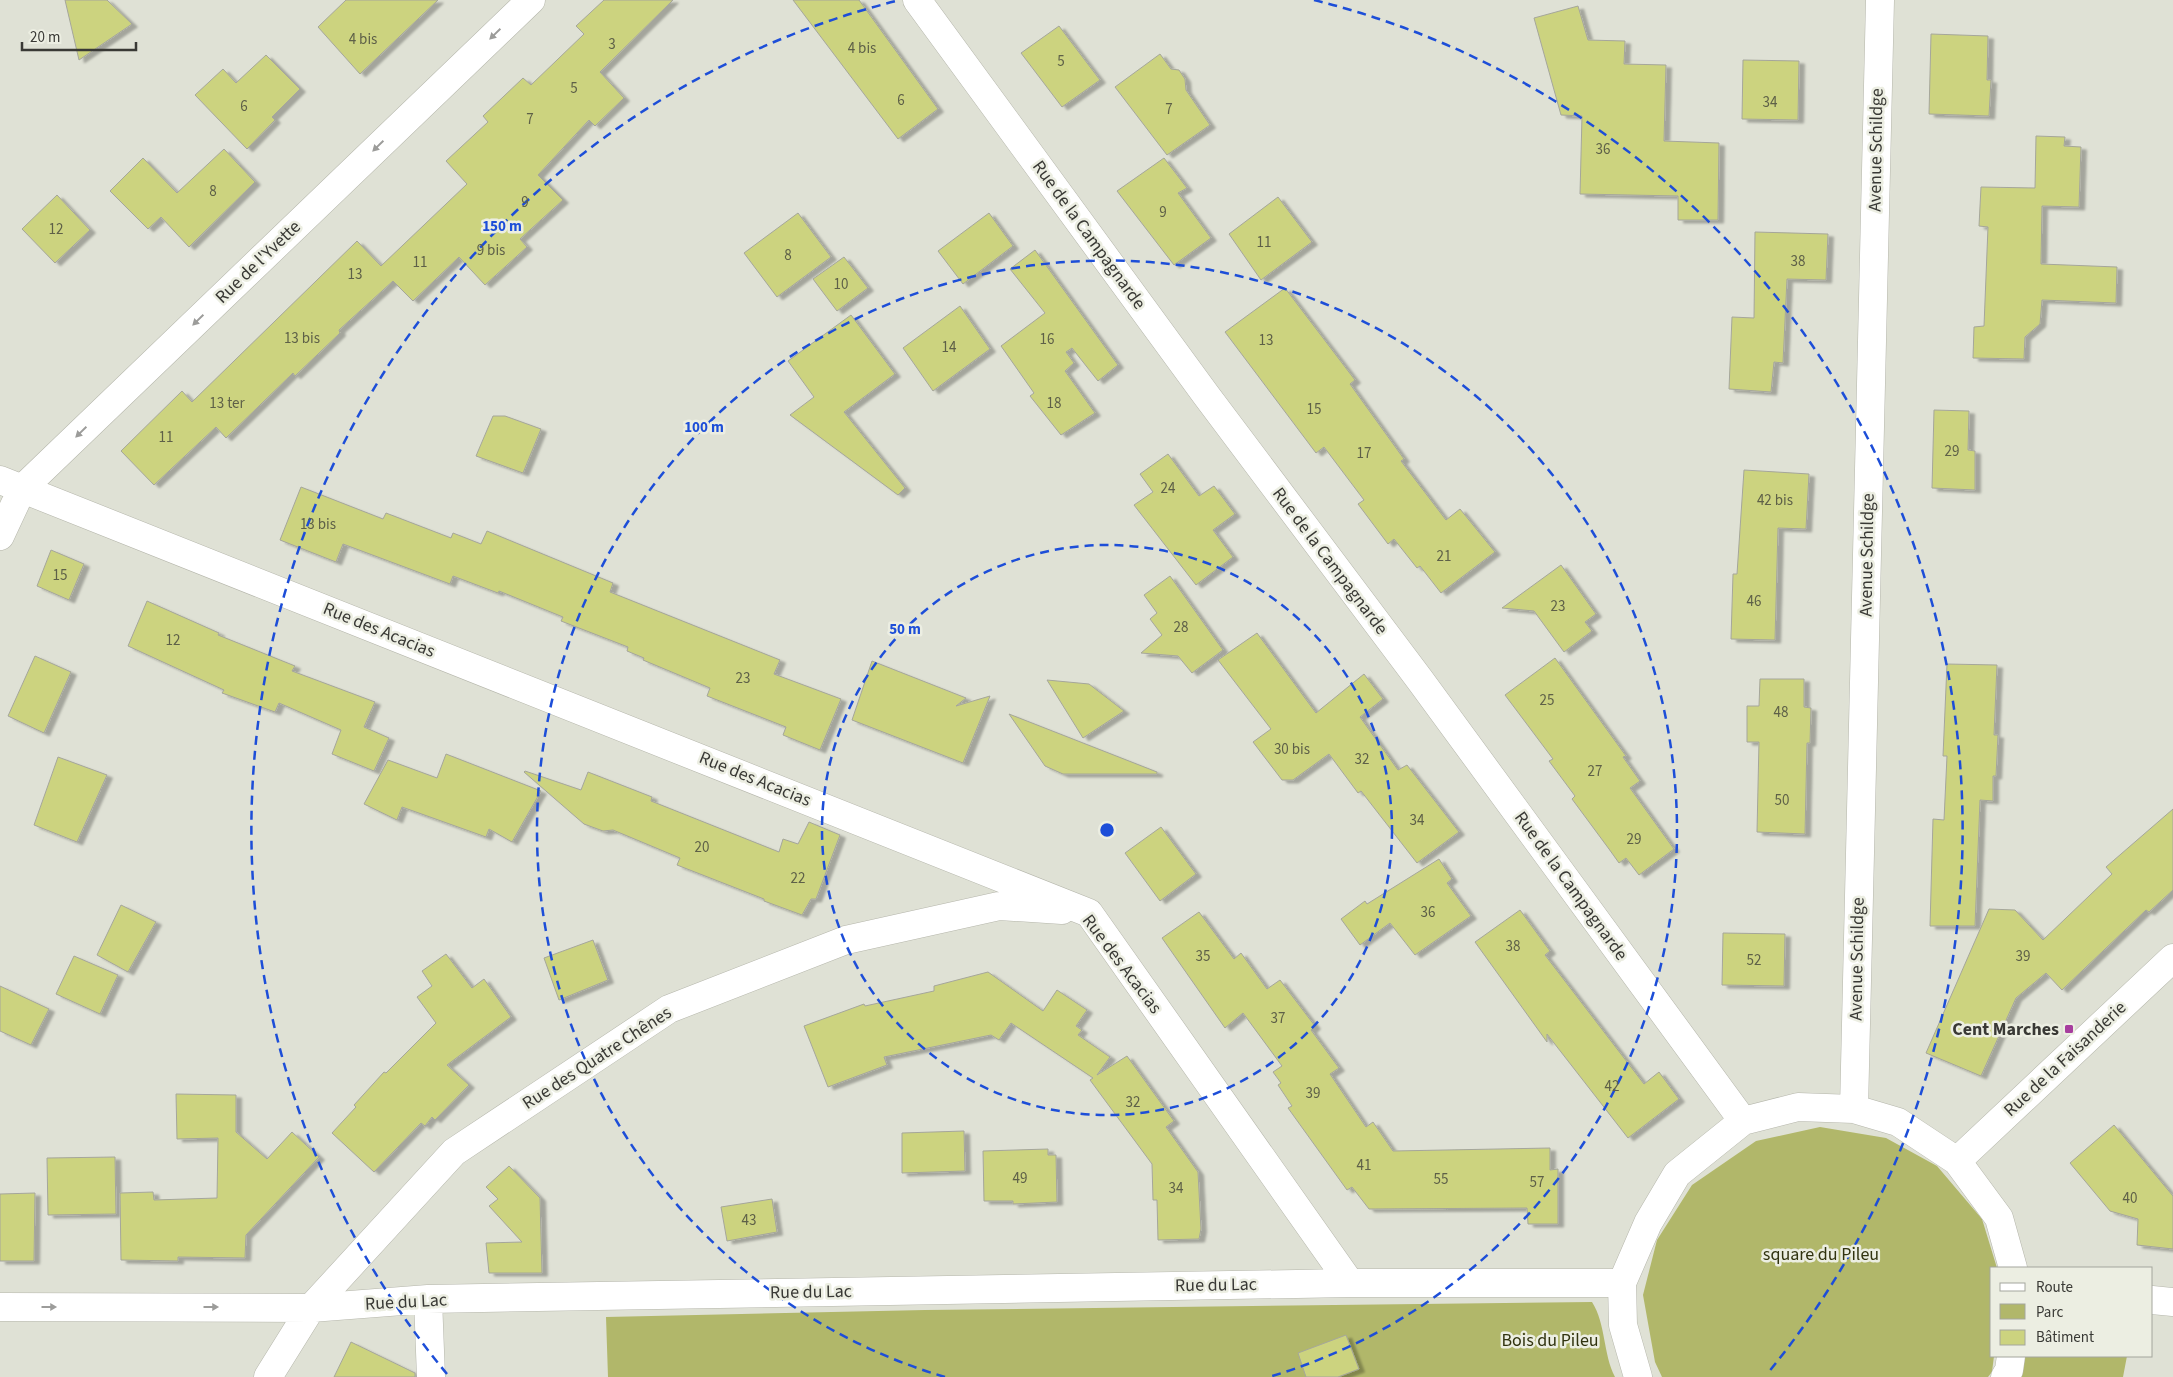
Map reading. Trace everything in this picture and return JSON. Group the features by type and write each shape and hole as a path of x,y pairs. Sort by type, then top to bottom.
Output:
{"street":[{"name":"Rue de l'Yvette","path":"0,536 11,485 531,0"},
{"name":"Rue de la Campagnarde","path":"916,0 1206,395 1420,680 1743,1121"},
{"name":"Avenue Schildge","path":"1854,1109 1880,0"},
{"name":"Rue des Acacias","path":"11,485 1088,912 1350,1283"},
{"name":"Rue des Quatre Chênes","path":"268,1377 311,1308 454,1152 669,1009 846,940 999,906 1088,912"},
{"name":"Rue de la Faisanderie","path":"1956,1161 2173,958"},
{"path":"1638,1377 1623,1325 1622,1283 1648,1223 1677,1174 1743,1121 1798,1107 1854,1109 1898,1122 1956,1161 1999,1218 2013,1267"},
{"name":"Rue du Lac","path":"0,1306 311,1308 428,1299 1350,1283 1622,1283"},
{"path":"428,1299 431,1377"},
{"path":"2153,1300 2173,1302"},
{"path":"2005,1377 2009,1370 2011,1357"}],"green space":[{"name":"square du Pileu","path":"1820,1127 1886,1138 1937,1166 1982,1219 1997,1267 1990,1267 1990,1357 1994,1357 1992,1372 1988,1377 1662,1377 1655,1362 1643,1295 1657,1240 1692,1185 1756,1141"},
{"name":"Bois du Pileu","path":"1592,1302 1600,1320 1608,1359 1615,1377 608,1377 606,1317 925,1310"},
{"path":"2018,1357 2127,1357 2123,1377 2013,1377"}],"building":[{"path":"65,0 107,0 132,24 79,60"},
{"path":"346,0 438,0 360,74 318,27"},
{"path":"604,0 673,0 600,72 624,98 595,126 589,120 538,175 563,200 520,239 527,247 485,285 459,257 413,301 393,281 339,330 340,333 295,376 293,373 226,438 216,427 154,485 121,451 182,391 192,402 357,241 381,266 467,184 446,161 488,122 483,116 523,78 531,85 584,34 576,26"},
{"path":"793,0 859,0 938,109 898,139"},
{"path":"1578,6 1588,40 1625,41 1624,64 1666,65 1664,141 1719,143 1718,220 1678,220 1678,196 1580,194 1582,116 1561,115 1534,18"},
{"path":"1059,26 1100,80 1062,107 1021,53"},
{"path":"1931,34 1988,36 1987,80 1991,80 1989,116 1929,114"},
{"path":"1160,54 1171,69 1179,70 1185,79 1186,90 1210,125 1167,155 1115,87"},
{"path":"266,55 300,89 272,117 275,120 247,149 195,95 223,69 236,83"},
{"path":"1743,60 1799,61 1798,120 1742,119"},
{"path":"2036,136 2065,137 2064,146 2081,147 2079,207 2042,206 2041,264 2117,267 2116,303 2042,300 2040,324 2025,337 2024,359 1973,358 1974,327 1984,326 1988,227 1979,226 1981,187 2035,188"},
{"path":"224,149 255,182 189,247 161,217 148,229 110,191 143,158 177,193"},
{"path":"1164,158 1187,188 1178,193 1211,238 1174,265 1117,191"},
{"path":"57,195 90,230 55,263 22,229"},
{"path":"1278,197 1312,242 1261,280 1229,234"},
{"path":"798,213 831,257 777,297 744,253"},
{"path":"989,213 1013,246 963,284 938,251"},
{"path":"1755,232 1828,234 1826,280 1787,279 1783,363 1774,362 1771,392 1729,389 1732,317 1754,318"},
{"path":"1035,250 1118,365 1098,381 1072,348 1066,352 1074,363 1065,371 1095,413 1061,435 1030,396 1034,393 1001,346 1045,313 1010,269"},
{"path":"844,257 868,288 837,311 813,279"},
{"path":"1285,288 1355,380 1350,384 1404,459 1401,461 1446,520 1460,509 1495,552 1441,593 1420,566 1417,568 1394,539 1388,544 1358,504 1364,500 1324,447 1316,453 1225,332"},
{"path":"960,306 990,349 933,391 903,348"},
{"path":"851,315 895,374 844,412 905,488 898,495 790,415 814,397 788,361"},
{"path":"1934,410 1969,411 1968,450 1975,451 1975,490 1932,488"},
{"path":"493,416 505,416 541,429 523,473 476,456"},
{"path":"1168,454 1199,496 1214,486 1235,514 1213,530 1233,557 1196,585 1134,505 1153,492 1140,474"},
{"path":"1744,470 1809,474 1806,529 1778,528 1775,640 1731,639 1733,574 1737,574"},
{"path":"301,487 383,519 386,513 451,538 453,533 481,544 487,531 613,583 610,592 780,660 774,674 841,699 820,750 783,735 786,727 707,696 710,688 643,660 644,658 627,651 628,647 561,621 563,617 499,591 498,593 453,576 450,584 343,544 336,562 280,540"},
{"path":"51,550 84,564 69,600 37,586"},
{"path":"1561,565 1596,614 1585,622 1592,631 1564,652 1534,611 1502,608"},
{"path":"1170,576 1223,650 1192,673 1178,656 1141,653 1162,635 1150,619 1157,613 1144,595"},
{"path":"147,601 219,633 218,635 295,666 292,671 375,702 364,727 389,738 374,771 332,754 341,730 279,703 275,712 222,693 224,690 128,646"},
{"path":"1257,633 1316,713 1364,674 1383,699 1360,717 1398,770 1407,765 1459,832 1417,863 1361,791 1358,793 1329,754 1293,780 1282,780 1253,742 1271,729 1218,660"},
{"path":"35,656 71,672 44,733 8,716"},
{"path":"1555,658 1626,756 1623,757 1640,781 1630,788 1674,849 1639,875 1626,858 1619,863 1572,799 1575,796 1549,761 1553,759 1505,695"},
{"path":"872,661 966,698 956,706 990,696 963,763 852,720"},
{"path":"1947,664 1997,665 1994,735 1998,735 1996,776 1993,776 1993,801 1980,800 1975,926 1930,926 1933,819 1944,820 1947,756 1943,756"},
{"path":"1760,679 1804,679 1804,707 1811,708 1810,743 1807,743 1805,834 1757,832 1759,742 1747,742 1747,706 1759,706"},
{"path":"1047,680 1089,684 1124,711 1083,738"},
{"path":"1009,714 1157,772 1157,774 1063,774 1045,766"},
{"path":"446,754 541,791 512,842 489,829 486,837 402,807 397,820 364,804 388,760 437,778"},
{"path":"58,757 107,775 77,842 34,825"},
{"path":"525,771 581,790 588,772 652,797 651,801 779,852 783,839 798,844 809,822 840,835 816,899 811,899 802,915 677,865 680,858 613,830 603,831 584,824"},
{"path":"2173,809 2173,890 2149,912 2146,910 2062,990 2046,973 2016,998 1981,1076 1926,1053 1989,909 2015,910 2043,940 2112,874 2106,867"},
{"path":"1161,827 1196,874 1160,901 1125,853"},
{"path":"1439,859 1452,879 1447,883 1471,916 1415,955 1390,923 1360,945 1341,919 1365,901 1367,904"},
{"path":"121,905 156,922 128,972 97,955"},
{"path":"1520,910 1550,951 1545,955 1644,1084 1659,1072 1679,1099 1628,1138 1547,1034 1547,1042 1475,942"},
{"path":"1199,912 1234,959 1241,953 1267,989 1280,980 1315,1026 1311,1030 1339,1068 1330,1074 1366,1127 1373,1122 1393,1151 1550,1148 1550,1170 1558,1169 1558,1224 1528,1224 1527,1208 1369,1209 1352,1187 1347,1190 1288,1108 1292,1106 1278,1085 1281,1083 1273,1072 1282,1066 1243,1013 1225,1028 1162,938"},
{"path":"1723,933 1785,934 1784,986 1722,985"},
{"path":"593,940 608,980 559,1000 544,958"},
{"path":"446,954 472,988 484,979 511,1017 447,1065 469,1085 435,1120 432,1117 425,1126 421,1123 374,1172 332,1133 384,1072 386,1073 436,1023 417,997 432,986 422,971"},
{"path":"74,956 118,975 100,1014 56,994"},
{"path":"988,972 1043,1011 1057,990 1087,1010 1076,1026 1082,1030 1078,1035 1110,1057 1097,1075 1127,1056 1174,1121 1166,1127 1198,1172 1201,1229 1199,1239 1158,1240 1157,1200 1153,1200 1152,1164 1090,1080 1093,1078 1011,1023 999,1040 991,1035 884,1057 887,1065 828,1087 804,1026 864,1004 865,1006 934,991 934,986"},
{"path":"0,986 49,1009 31,1045 0,1031"},
{"path":"176,1094 236,1095 236,1132 267,1159 292,1132 319,1157 246,1235 245,1258 178,1257 178,1261 121,1260 120,1193 153,1192 154,1200 217,1198 218,1138 177,1139"},
{"path":"2114,1125 2173,1196 2173,1249 2137,1245 2138,1219 2110,1211 2070,1163"},
{"path":"964,1131 965,1171 902,1173 902,1133"},
{"path":"1048,1149 1048,1155 1056,1155 1057,1202 1013,1204 1013,1201 984,1201 983,1151"},
{"path":"115,1157 116,1214 48,1215 47,1158"},
{"path":"509,1166 540,1198 542,1273 489,1273 486,1243 522,1242 489,1206 498,1199 486,1187"},
{"path":"35,1193 34,1261 0,1261 0,1194"},
{"path":"772,1199 777,1232 727,1241 721,1207"},
{"path":"1346,1335 1359,1369 1338,1377 1306,1377 1298,1353"},
{"path":"351,1342 415,1373 415,1377 334,1377"}],"place":[{"name":"Cent Marches","path":"2069,1029"}]}
